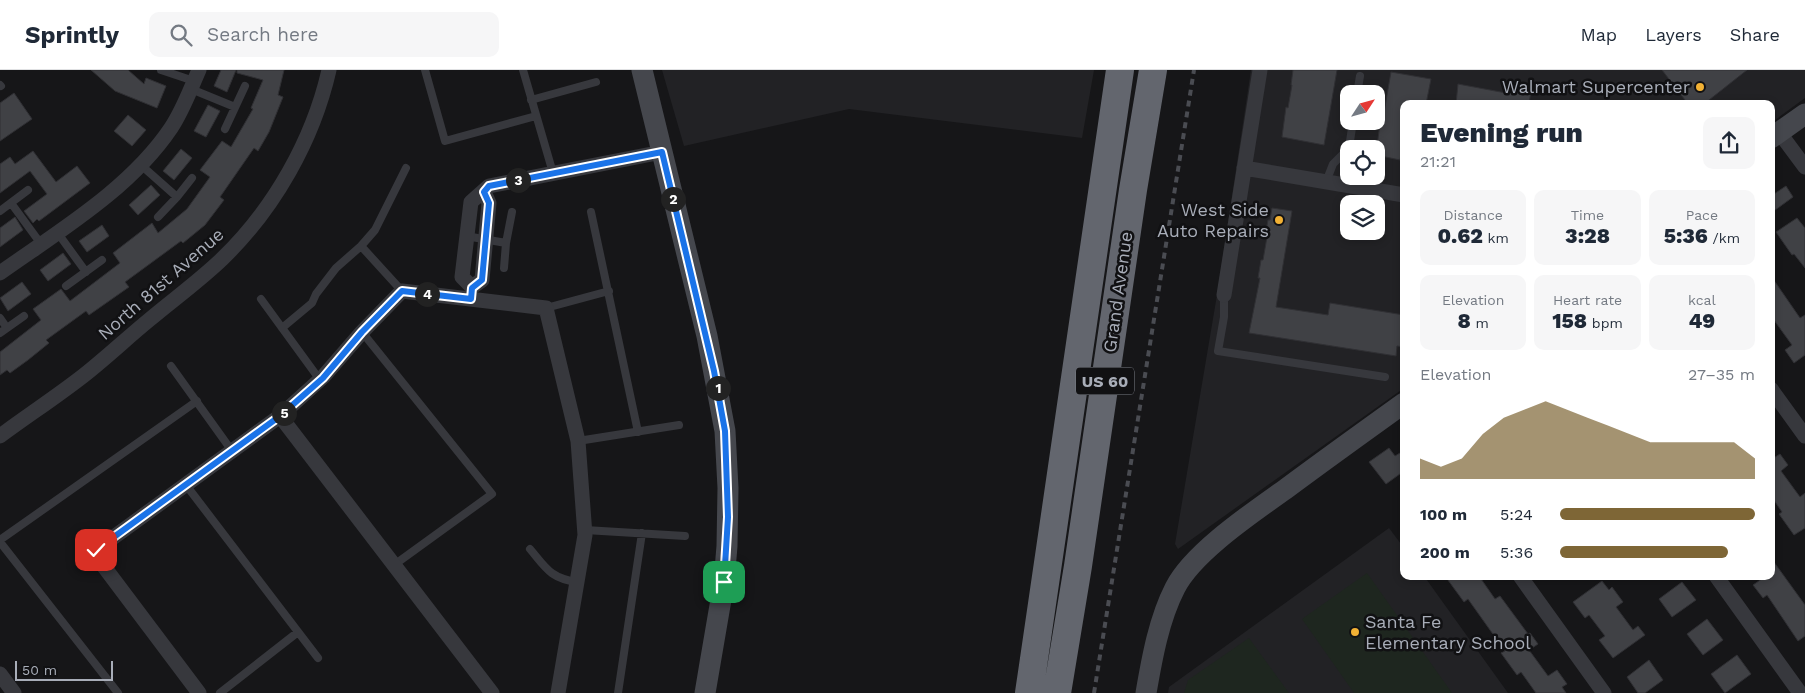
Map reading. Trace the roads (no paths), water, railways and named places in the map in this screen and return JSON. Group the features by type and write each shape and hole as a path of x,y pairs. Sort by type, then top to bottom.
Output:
{"highway":[{"name":"Grand Avenue","path":"1028,693 1120,70"},
{"name":"Grand Avenue","path":"1057,693 1153,70"}],"street":[{"name":"North 81st Avenue","path":"0,436 82,376 198,281 247,233 267,205 303,145 316,114 329,70"},
{"path":"642,70 712,362 725,431 728,488 727,546 724,582 705,693"},
{"path":"1224,295 1260,70"},
{"path":"0,273 113,192 142,166 171,128 184,106 195,80"},
{"path":"1805,114 1775,135 1805,168"},
{"path":"471,293 462,277 471,202 489,186 662,152"},
{"path":"1244,168 1400,194"},
{"path":"471,293 482,280 489,203 484,192"},
{"path":"199,693 99,560 96,550 280,416 320,380 362,332 402,291 471,293 546,308 578,441 585,530 558,693"},
{"path":"1775,395 1805,436"},
{"path":"1146,693 1157,640 1166,611 1175,587 1189,567 1252,513 1400,410"},
{"path":"280,416 492,693"},
{"path":"1523,580 1604,693"},
{"path":"1719,580 1800,693"},
{"path":"0,674 14,693"}],"lane":[{"path":"161,70 195,80 235,107"},
{"path":"425,70 445,141 536,116"},
{"path":"523,70 553,173"},
{"path":"1359,85 1360,76"},
{"path":"531,100 596,82"},
{"path":"225,129 245,86"},
{"path":"1326,182 1333,164 1348,148 1351,130"},
{"path":"142,166 177,197"},
{"path":"282,328 312,303 316,294 336,268 361,246 375,230 406,168"},
{"path":"158,216 192,178"},
{"path":"0,211 28,190"},
{"path":"12,203 41,244"},
{"path":"504,268 506,243 512,212"},
{"path":"592,212 638,432"},
{"path":"57,232 86,272"},
{"path":"466,236 506,243"},
{"path":"361,246 402,291"},
{"path":"66,286 102,260"},
{"path":"546,308 608,291"},
{"path":"1224,295 1224,317 1218,351 1385,377"},
{"path":"260,299 320,380"},
{"path":"0,333 24,316"},
{"path":"0,318 7,328"},
{"path":"362,332 492,494 394,566"},
{"path":"171,366 232,451"},
{"path":"118,693 0,541 196,402"},
{"path":"578,441 679,425"},
{"path":"186,485 318,658"},
{"path":"585,530 685,536"},
{"path":"618,693 642,534"},
{"path":"530,549 548,572 562,580 577,582"},
{"path":"220,693 298,632"}],"railway":[{"path":"1094,693 1194,70"}],"place":[{"name":"Walmart Supercenter","path":"1700,87"},
{"name":"West Side Auto Repairs","path":"1279,220"},
{"name":"Santa Fe Elementary School","path":"1355,632"}]}
